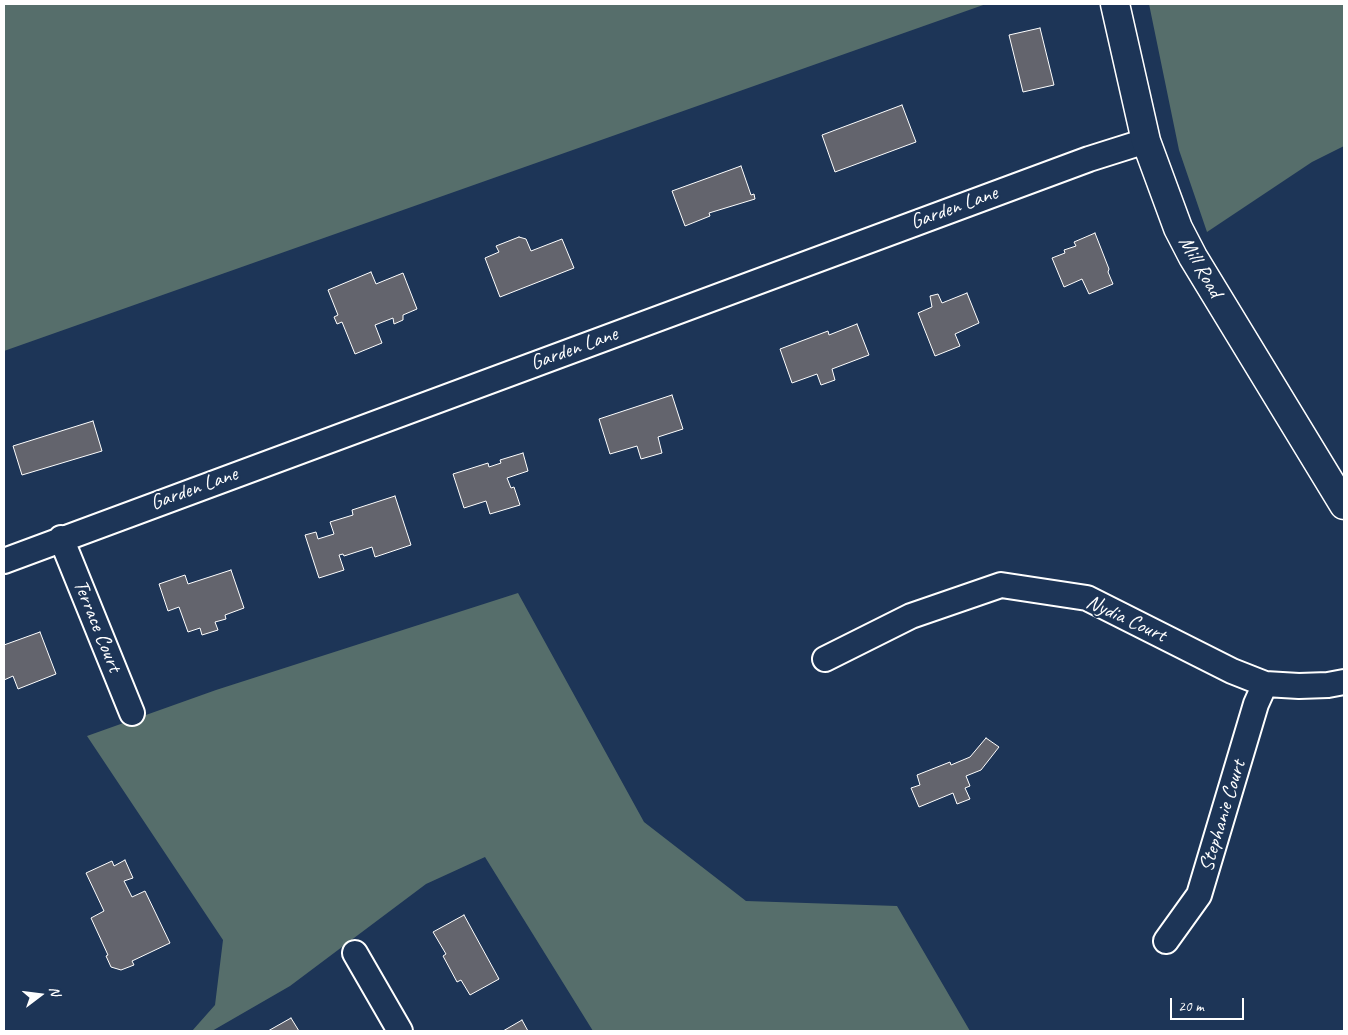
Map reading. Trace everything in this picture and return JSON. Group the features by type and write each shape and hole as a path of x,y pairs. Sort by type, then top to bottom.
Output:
{"main road":[{"name":"Mill Road","path":"1115,4 1146,141 1175,220 1192,257 1344,505"}],"street":[{"name":"Garden Lane","path":"4,560 1089,159 1146,141"},
{"name":"Terrace Court","path":"61,538 132,713"},
{"name":"Nydia Court","path":"824,659 911,616 1001,584 1087,598 1232,671 1265,684 1299,686 1328,685 1344,682"},
{"name":"Stephanie Court","path":"1166,940 1199,895 1256,704 1265,684"},
{"path":"355,953 400,1031"}],"green space":[{"path":"4,4 986,4 4,351"},
{"path":"1149,4 1344,4 1344,146 1312,162 1207,232 1179,150"},
{"path":"518,593 644,822 746,901 897,906 970,1031 593,1031 485,857 426,884 290,986 212,1031 192,1031 215,1005 223,940 87,736 216,690"}],"building":[{"path":"1040,28 1054,85 1023,92 1009,35"},
{"path":"902,105 916,142 835,172 822,135"},
{"path":"741,166 751,195 754,194 755,199 709,213 710,216 685,226 672,191"},
{"path":"1095,233 1113,284 1089,294 1082,279 1064,287 1052,258 1065,253 1064,250 1076,246 1074,242"},
{"path":"519,237 526,239 531,251 562,239 574,268 500,297 485,258 499,252 496,246"},
{"path":"371,272 376,284 403,273 417,309 403,315 403,320 394,324 393,318 375,325 382,343 355,354 342,322 337,324 334,317 338,315 328,290"},
{"path":"967,293 979,323 955,334 960,346 935,356 918,313 932,307 930,296 938,294 942,303"},
{"path":"857,324 869,355 832,369 835,380 821,385 817,374 792,383 780,349 828,331 829,335"},
{"path":"672,395 683,429 658,437 662,453 641,459 637,446 610,454 599,419"},
{"path":"93,421 102,451 22,475 13,446"},
{"path":"523,453 528,471 507,478 511,488 514,487 520,505 490,514 486,501 464,508 453,474 488,463 489,467 501,463 500,460"},
{"path":"395,496 411,545 375,557 372,547 344,556 343,554 339,555 344,570 319,578 305,535 316,532 318,539 334,534 330,522 353,515 352,510"},
{"path":"231,570 244,608 225,615 226,619 215,622 218,630 202,635 200,628 188,632 179,607 168,611 159,584 185,575 188,584"},
{"path":"40,632 56,674 18,689 13,676 4,680 4,645"},
{"path":"986,738 999,747 981,770 966,776 970,786 965,788 970,799 957,804 953,793 919,807 911,788 920,785 917,775 950,762 951,765 970,757"},
{"path":"125,860 133,878 124,881 132,897 145,891 170,943 132,961 134,965 121,970 111,967 106,956 108,955 91,918 104,911 86,873 112,861 114,866"},
{"path":"464,915 499,979 470,995 461,980 457,982 443,956 446,954 433,932"},
{"path":"291,1018 299,1031 268,1031"},
{"path":"522,1020 528,1031 503,1031"}]}
